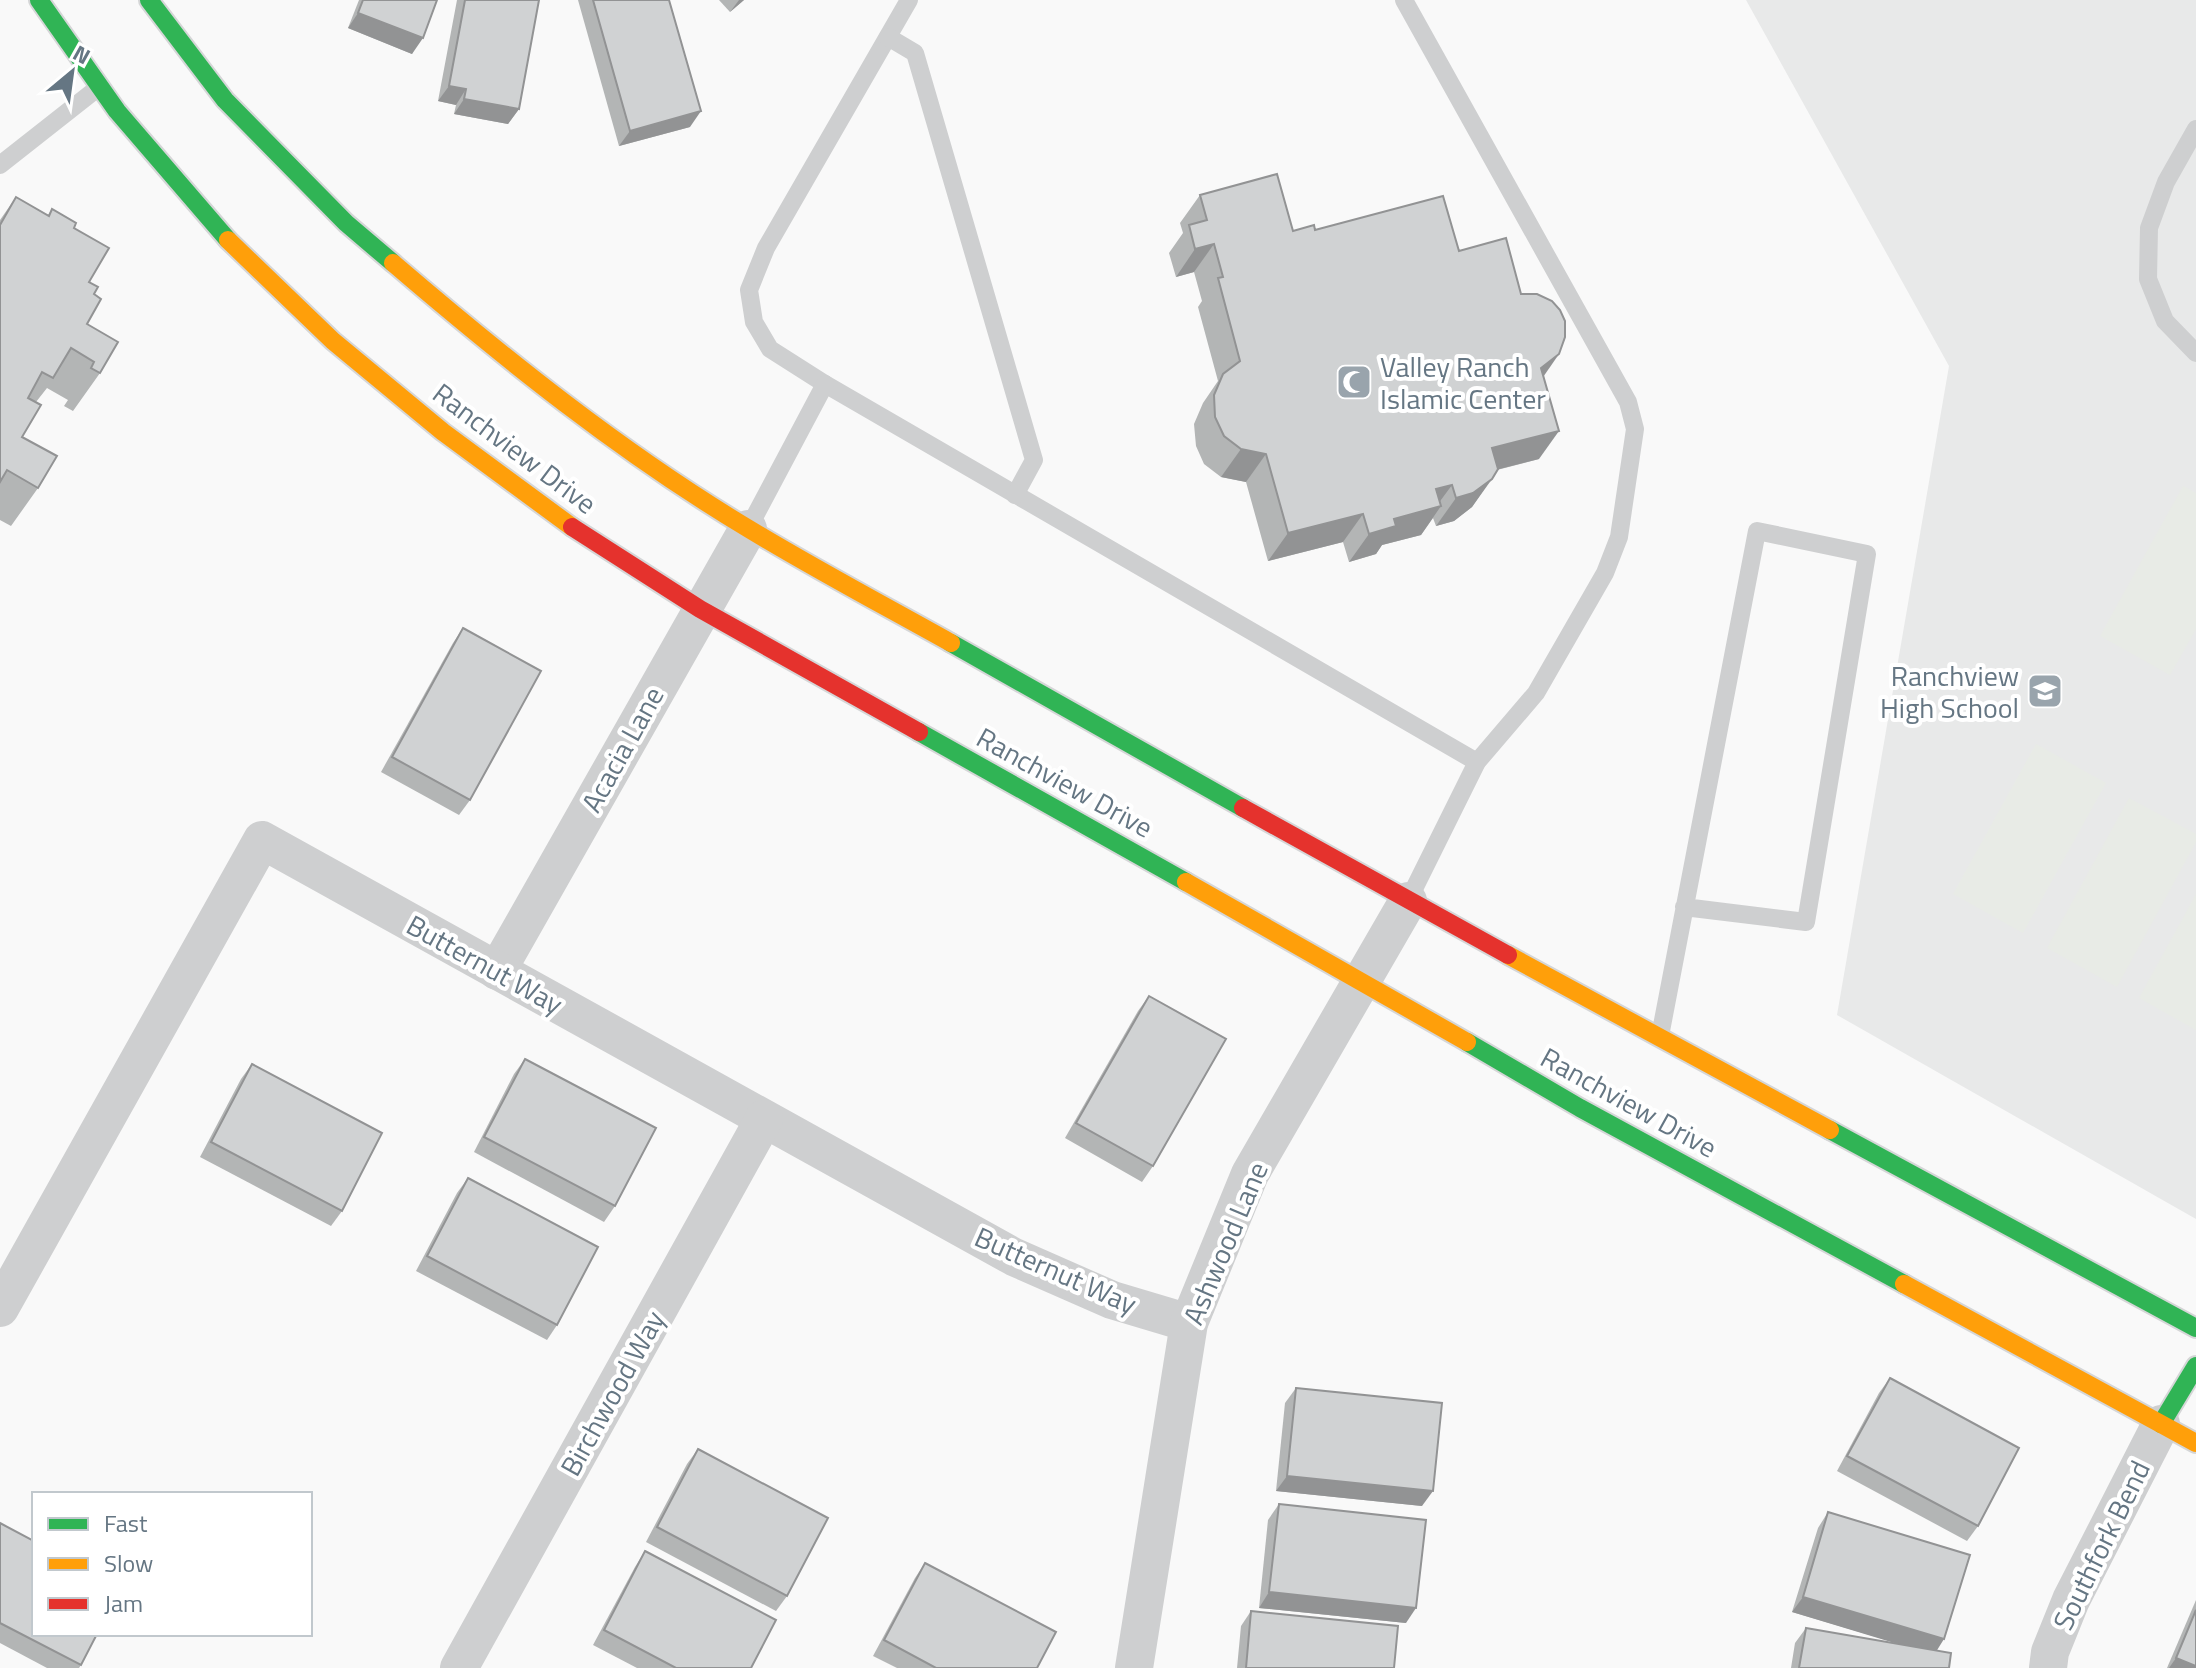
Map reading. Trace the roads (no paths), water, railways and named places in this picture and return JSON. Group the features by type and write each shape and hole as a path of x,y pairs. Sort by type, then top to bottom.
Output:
{"street":[{"name":"Ranchview Drive","path":"39,0 117,111 220,232 333,341 443,432 575,529 700,609 1363,981 1580,1108 2196,1443"},
{"path":"149,0 225,100 346,223 478,336 624,447 748,529 1408,901 2196,1328"},
{"name":"Acacia Lane","path":"497,971 748,529"},
{"name":"Butternut Way","path":"0,1308 262,840 1014,1257 1112,1300 1189,1323"},
{"name":"Ashwood Lane","path":"1134,1668 1189,1323 1250,1174 1408,901"},
{"name":"Birchwood Way","path":"459,1668 764,1119"},
{"path":"2161,1424 2196,1366"},
{"name":"Southfork Bend","path":"2048,1668 2050,1652 2071,1600 2161,1424"}],"lane":[{"path":"909,0 766,248 749,290 754,322 770,349 1015,495 1477,762"},
{"path":"1404,0 1628,402 1635,429 1619,537 1605,573 1536,693 1477,762 1408,901"},
{"path":"888,37 915,53 1034,460 1015,495"},
{"path":"0,165 99,87"},
{"path":"2196,129 2166,182 2149,228 2148,279 2165,321 2196,353"},
{"path":"748,529 825,384"},
{"path":"1660,1037 1684,907 1757,531 1867,554 1806,922 1684,907"}],"place":[{"name":"Valley Ranch Islamic Center","path":"1354,382"},
{"name":"Ranchview High School","path":"2045,691"}]}
